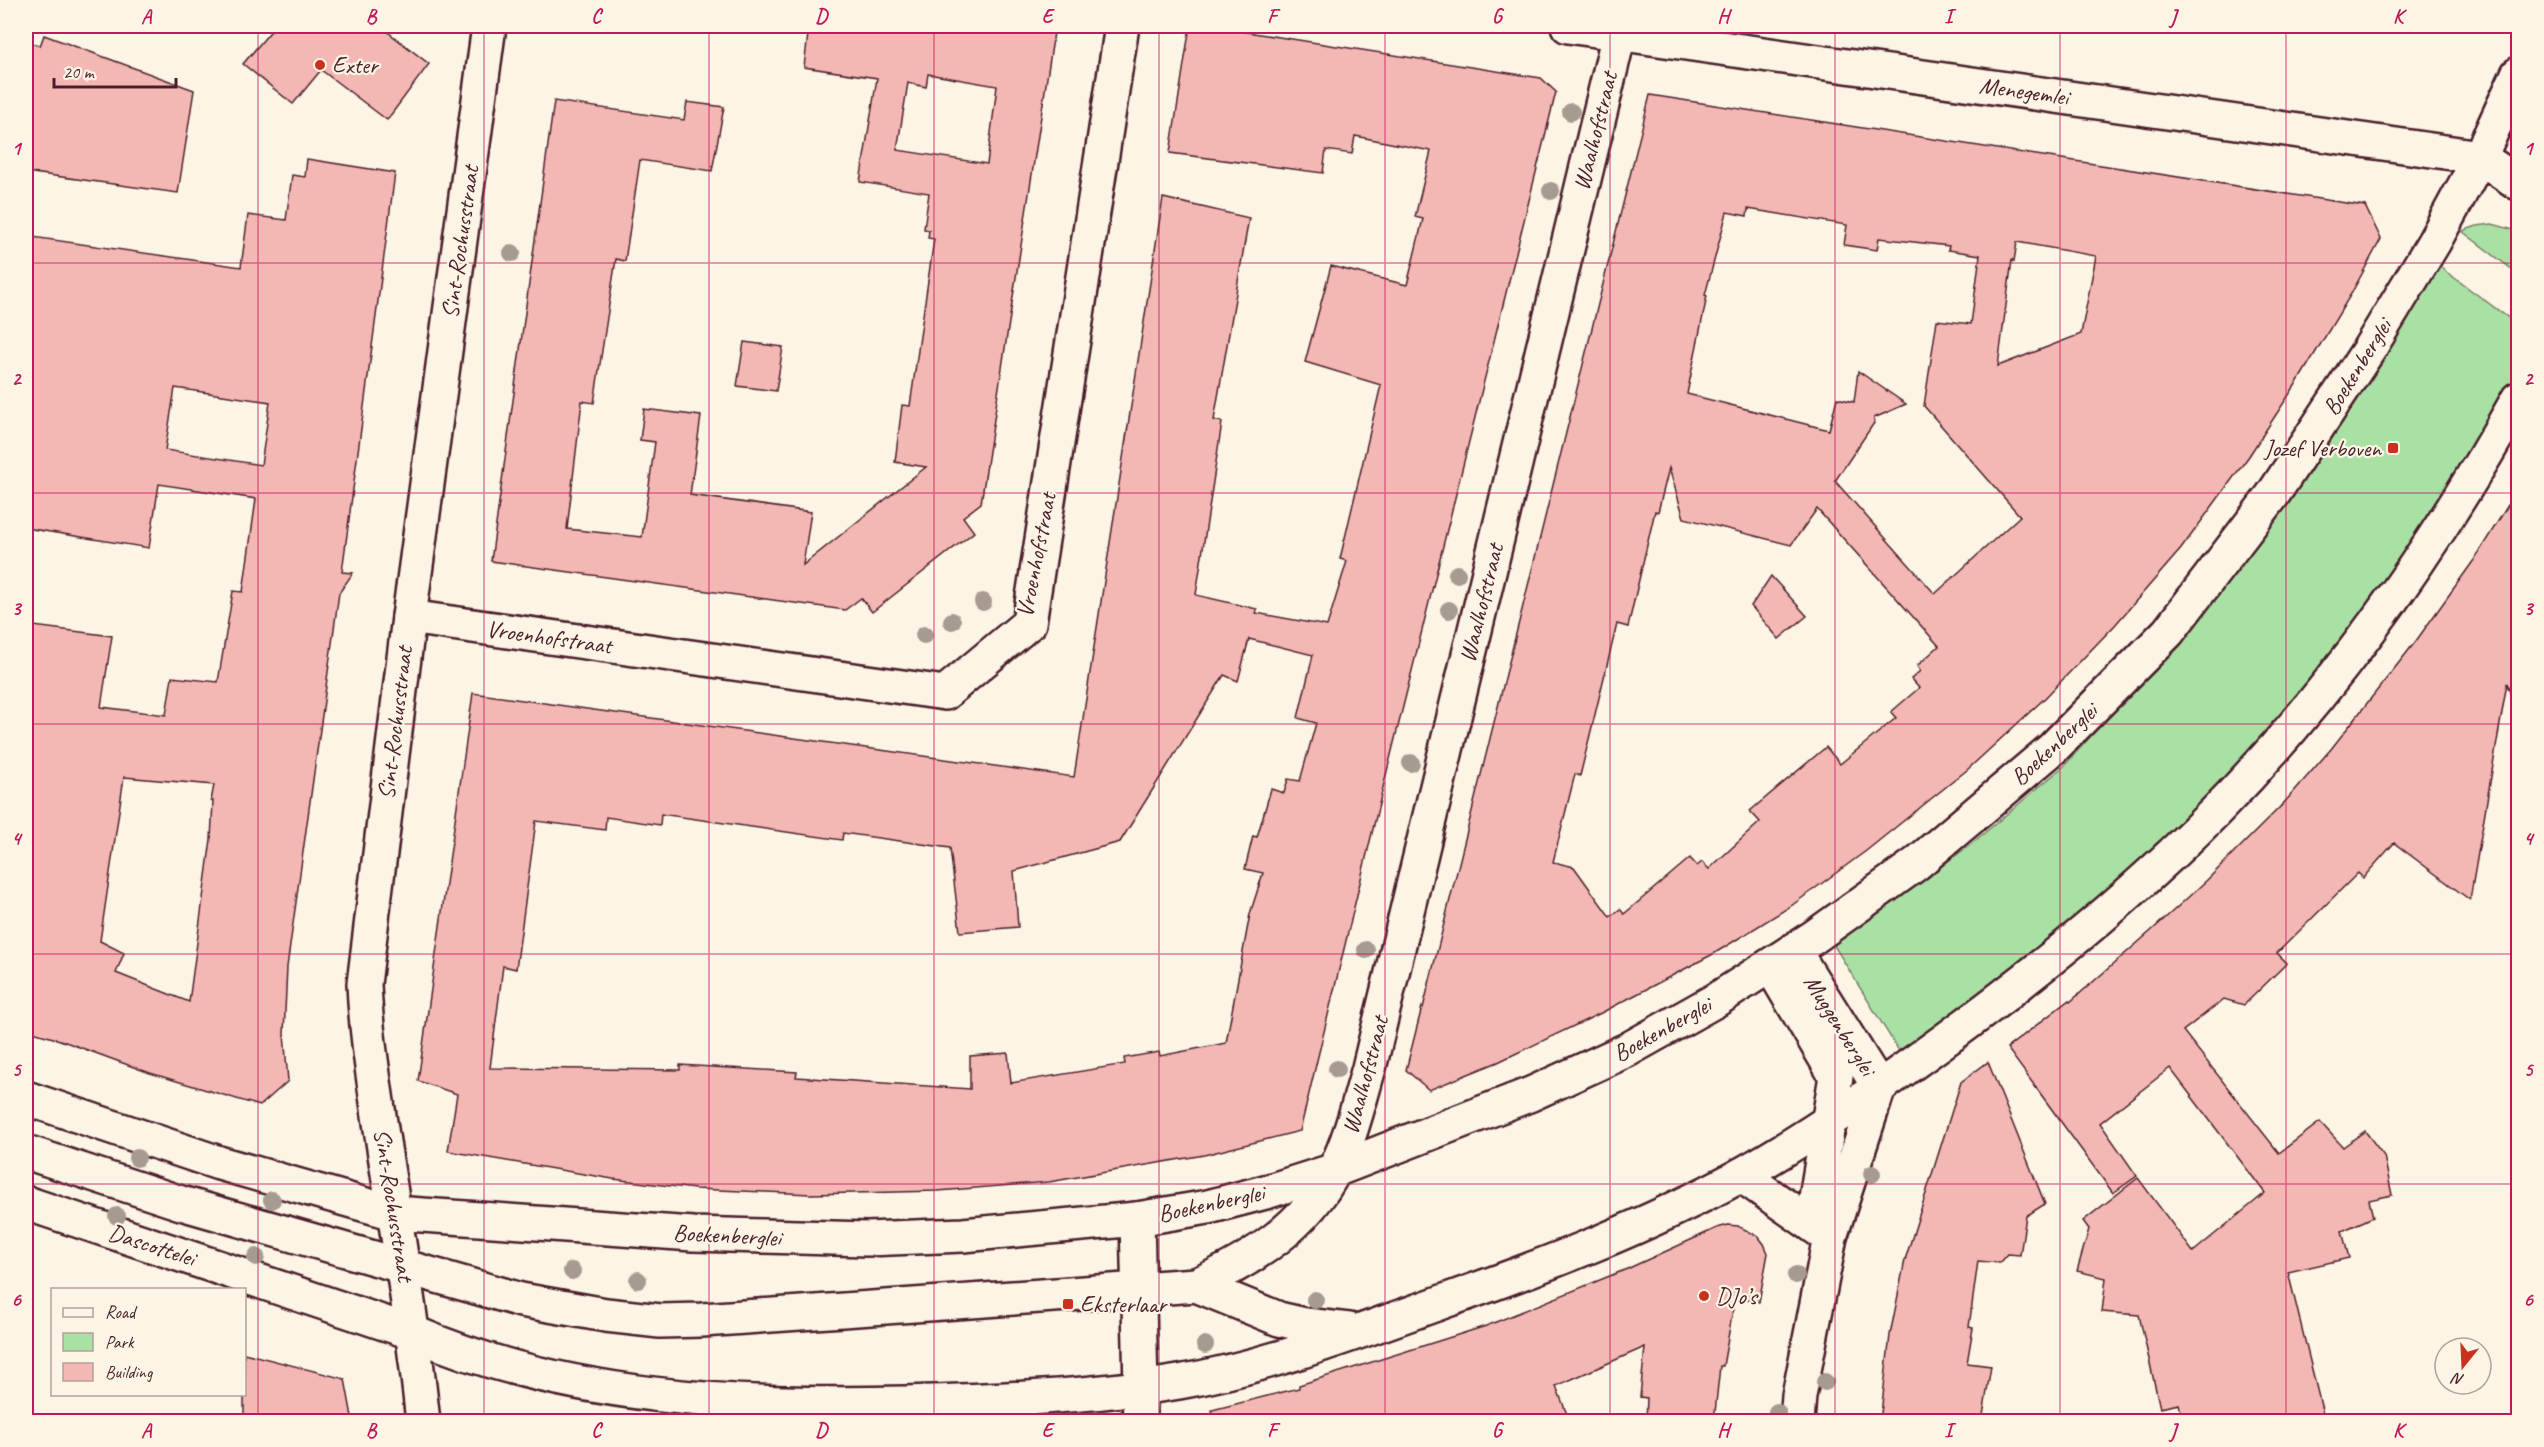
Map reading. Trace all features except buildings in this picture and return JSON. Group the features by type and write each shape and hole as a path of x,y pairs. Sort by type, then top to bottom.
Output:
{"street":[{"name":"Sint-Rochusstraat","path":"423,1422 414,1333 365,1019 364,984 409,617 489,26"},
{"name":"Vroenhofstraat","path":"409,617 945,693 1029,623 1122,26"},
{"name":"Menegemlei","path":"1568,26 1620,30 2480,157"},
{"name":"Waalhofstraat","path":"1196,1284 1236,1267 1262,1251 1289,1228 1308,1208 1335,1170 1354,1122 1372,1057 1620,30"},
{"name":"Boekenberglei","path":"394,1213 693,1234 867,1239 963,1234 1137,1219 1208,1207 1335,1170 1531,1095 1627,1050 1782,958 1916,864 2052,749 2168,632 2272,496 2323,422 2434,242 2480,157 2518,74"},
{"path":"2480,157 2518,183"},
{"path":"414,1333 455,1350 544,1376 714,1399 865,1404 1071,1395 1141,1388 1241,1369 1360,1331 1485,1287 1674,1209 1741,1175 1829,1121 2034,974 2100,918 2217,809 2322,692 2378,618 2506,435 2518,399"},
{"name":"Muggenberglei","path":"1782,958 1879,1087 1827,1235 1799,1396 1797,1422"},
{"name":"Muggenberglei","path":"1782,958 1836,1076 1815,1204 1827,1235"},
{"path":"26,1098 219,1163 394,1213"},
{"path":"26,1152 170,1200 558,1308 660,1321 750,1318 1196,1284 1279,1319 1305,1326 1360,1331"},
{"path":"1741,1175 1827,1235"},
{"name":"Dascottelei","path":"26,1203 414,1333"},
{"path":"1137,1219 1141,1388 1139,1422"}],"green space":[{"path":"2492,224 2518,231 2518,274 2462,231"},
{"path":"2437,265 2518,325 2518,374 2399,565 2323,668 2238,765 2159,848 2000,983 1899,1051 1833,944 1969,846 2064,766 2156,664"}],"place":[{"name":"Exter","path":"320,65"},
{"name":"Jozef Verboven","path":"2393,448"},
{"name":"DJo’s","path":"1704,1296"},
{"name":"Eksterlaar","path":"1068,1304"}]}
